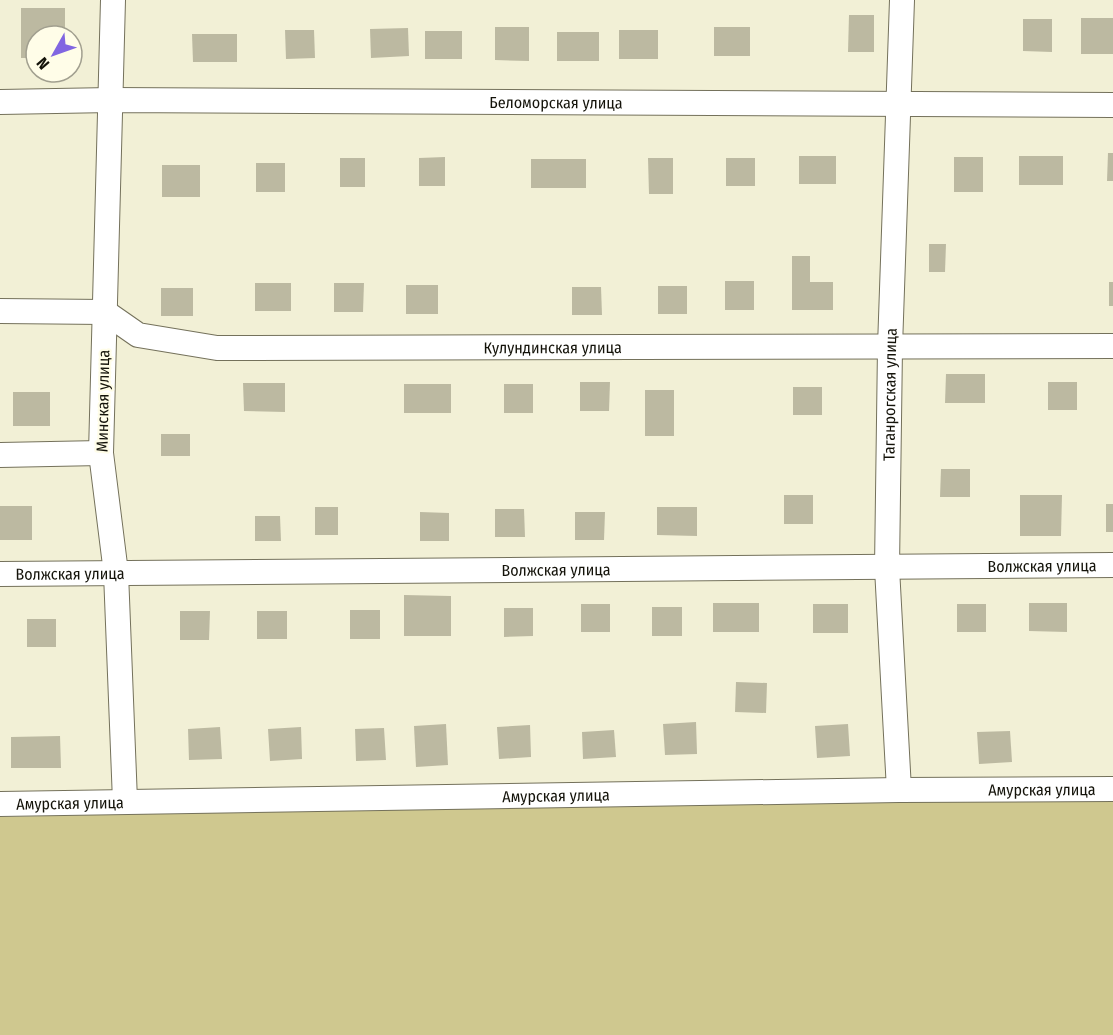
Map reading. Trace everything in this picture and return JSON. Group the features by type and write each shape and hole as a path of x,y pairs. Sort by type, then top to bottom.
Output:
{"street":[{"name":"Минская улица","path":"113,0 101,453 116,573 125,801"},
{"name":"Таганрогская улица","path":"899,790 887,568 890,347 902,0"},
{"name":"Беломорская улица","path":"0,102 111,100 1113,105"},
{"path":"0,311 105,312"},
{"name":"Кулундинская улица","path":"105,312 138,334 217,348 1113,346"},
{"path":"0,455 101,453"},
{"name":"Волжская улица","path":"0,574 1113,566"},
{"name":"Амурская улица","path":"0,804 899,790 1113,789"}],"shaded area":[{"path":"901,798 1113,802 1113,1035 0,1035 0,817"}],"building":[{"path":"21,8 65,8 65,24 24,24 24,58 21,58"},
{"path":"849,15 874,15 874,52 848,52"},
{"path":"1081,18 1113,18 1113,54 1081,54"},
{"path":"1023,19 1052,19 1052,52 1023,51"},
{"path":"495,27 529,27 529,61 495,60"},
{"path":"714,27 750,27 750,56 714,56"},
{"path":"408,28 409,56 371,58 370,29"},
{"path":"285,30 314,30 315,58 286,59"},
{"path":"619,30 658,30 658,59 619,59"},
{"path":"425,31 462,31 462,59 425,59"},
{"path":"557,32 599,32 599,61 557,61"},
{"path":"192,34 237,34 237,62 193,62"},
{"path":"1108,153 1113,153 1113,181 1107,181"},
{"path":"799,156 836,156 836,184 799,184"},
{"path":"1019,156 1063,156 1063,185 1019,185"},
{"path":"445,157 445,186 419,186 419,158"},
{"path":"954,157 983,157 983,192 954,192"},
{"path":"340,158 365,158 365,187 340,187"},
{"path":"648,158 673,158 673,194 649,194"},
{"path":"726,158 755,158 755,186 726,186"},
{"path":"531,159 586,159 586,188 531,188"},
{"path":"256,163 285,163 285,192 256,192"},
{"path":"162,165 200,165 200,197 162,197"},
{"path":"929,244 946,244 945,272 929,272"},
{"path":"792,256 810,256 810,282 833,282 833,310 792,310"},
{"path":"725,281 754,281 754,310 725,310"},
{"path":"1109,282 1113,282 1113,306 1109,306"},
{"path":"255,283 291,283 291,311 255,311"},
{"path":"334,283 364,283 363,312 334,312"},
{"path":"406,285 438,285 438,314 406,314"},
{"path":"658,286 687,286 687,314 658,314"},
{"path":"572,287 601,287 602,315 572,315"},
{"path":"161,288 193,288 193,316 161,316"},
{"path":"946,374 985,374 985,403 945,403"},
{"path":"580,382 610,382 609,411 580,411"},
{"path":"1048,382 1077,382 1077,410 1048,410"},
{"path":"243,383 285,383 285,412 244,411"},
{"path":"404,384 451,384 451,413 404,413"},
{"path":"504,384 533,384 533,413 504,413"},
{"path":"793,387 822,387 822,415 793,415"},
{"path":"645,390 674,390 674,436 645,436"},
{"path":"13,392 50,392 50,426 13,426"},
{"path":"161,434 190,434 190,456 161,456"},
{"path":"941,469 970,469 970,497 940,497"},
{"path":"784,495 813,495 813,524 784,524"},
{"path":"1020,495 1062,495 1061,536 1020,536"},
{"path":"1106,504 1113,504 1113,532 1106,532"},
{"path":"0,506 32,506 32,540 0,540"},
{"path":"315,507 338,507 338,535 315,535"},
{"path":"657,507 697,507 697,536 657,535"},
{"path":"495,509 524,509 525,537 495,537"},
{"path":"420,512 449,513 449,541 420,541"},
{"path":"575,512 605,512 604,540 575,540"},
{"path":"255,516 280,516 281,541 255,541"},
{"path":"404,595 451,596 451,636 404,636"},
{"path":"713,603 759,603 759,632 713,632"},
{"path":"1029,603 1067,603 1067,632 1029,631"},
{"path":"581,604 610,604 610,632 581,632"},
{"path":"813,604 848,604 848,633 813,633"},
{"path":"957,604 986,604 986,632 957,632"},
{"path":"652,607 682,607 682,636 652,636"},
{"path":"504,608 533,608 533,636 504,637"},
{"path":"350,610 380,610 380,639 350,639"},
{"path":"180,611 210,611 209,640 180,640"},
{"path":"257,611 287,611 287,639 257,639"},
{"path":"27,619 56,619 56,647 27,647"},
{"path":"736,682 767,683 766,713 735,712"},
{"path":"696,722 697,754 665,755 663,724"},
{"path":"446,724 448,765 416,767 414,726"},
{"path":"848,724 850,756 817,758 815,726"},
{"path":"530,725 531,757 499,759 497,727"},
{"path":"220,727 222,759 189,760 188,729"},
{"path":"301,727 302,759 270,761 268,729"},
{"path":"384,728 386,760 356,761 355,729"},
{"path":"614,730 616,757 583,759 582,732"},
{"path":"1010,731 1012,762 979,764 977,732"},
{"path":"60,736 61,768 11,768 11,737"}]}
